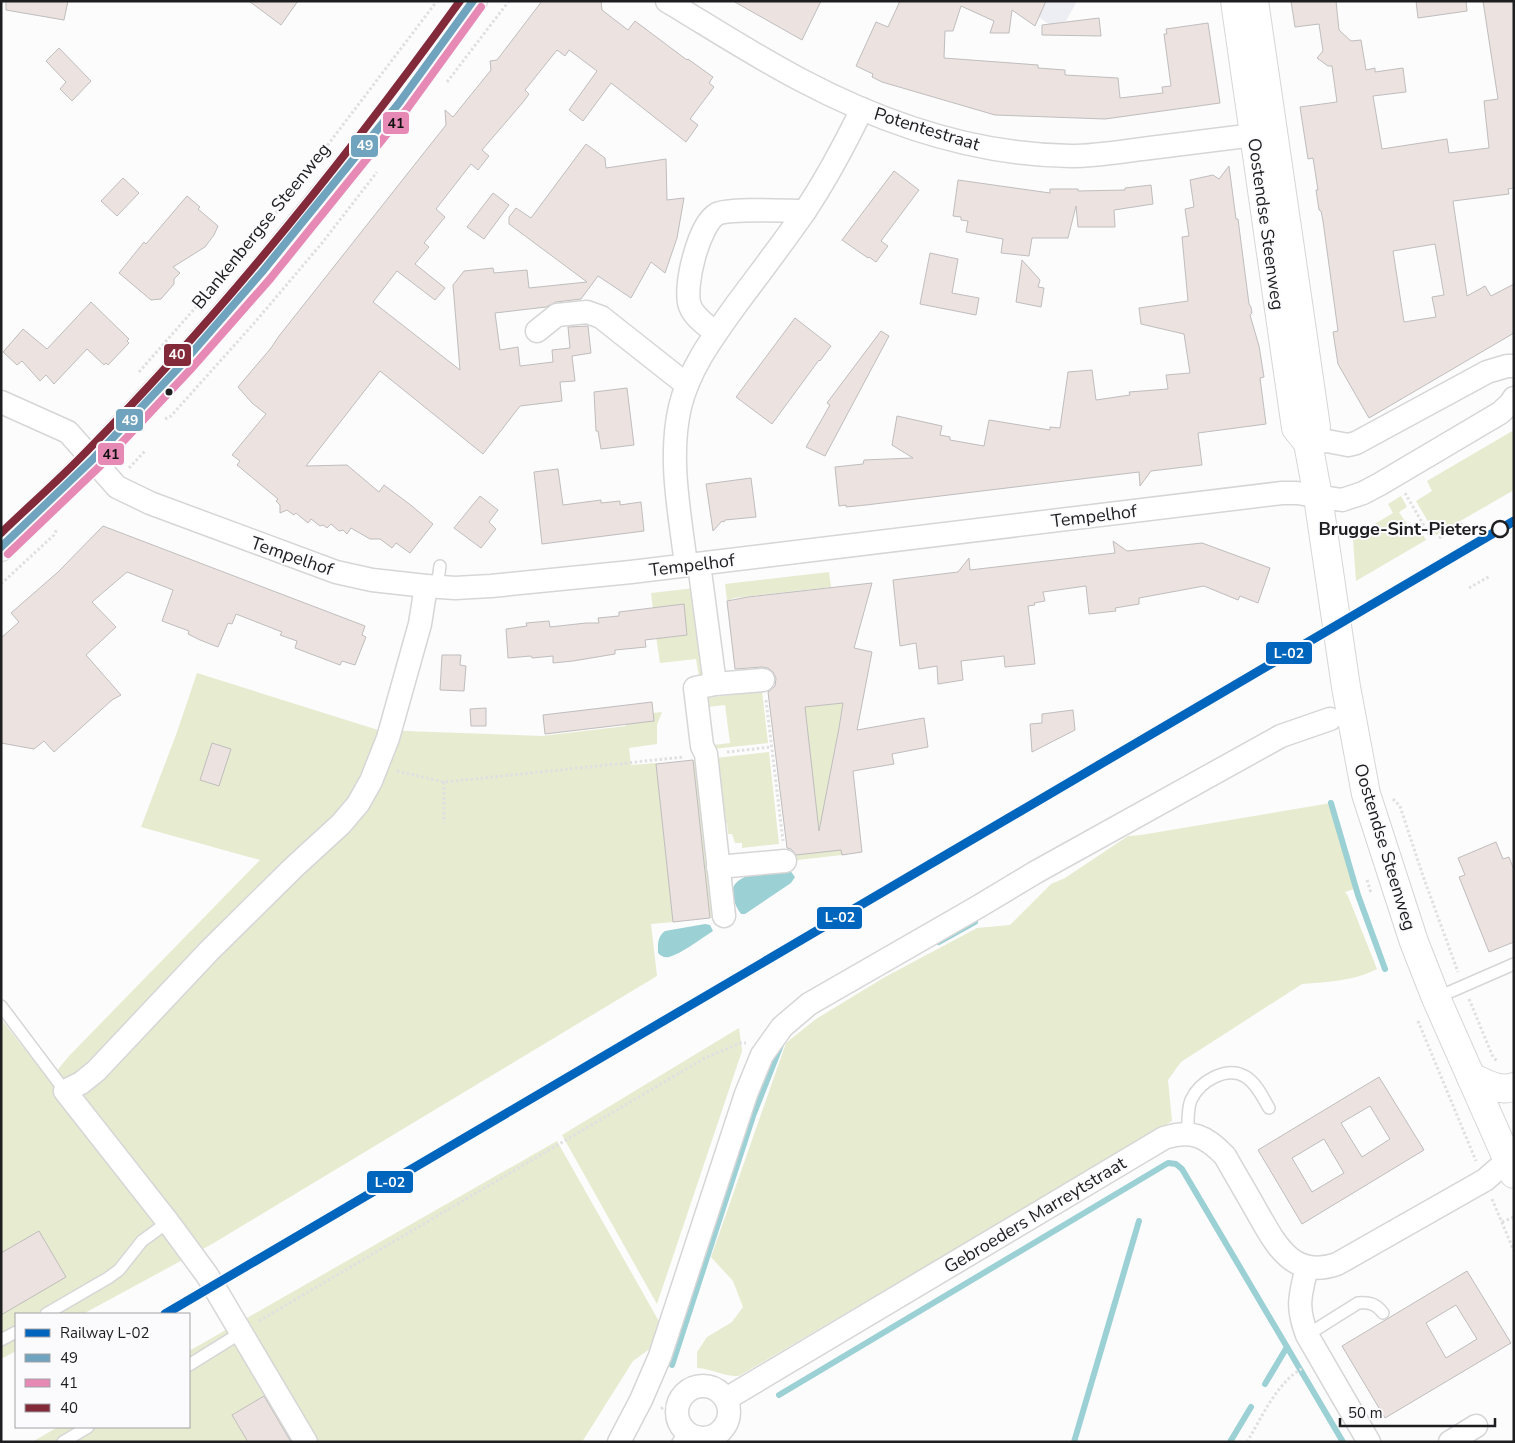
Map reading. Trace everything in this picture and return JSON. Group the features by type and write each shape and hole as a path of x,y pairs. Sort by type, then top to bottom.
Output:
{"main road":[{"name":"Blankenbergse Steenweg","path":"1,547 93,459 183,363 262,272 398,102 473,1"},
{"name":"Oostendse Steenweg","path":"1235,1 1263,134"},
{"name":"Oostendse Steenweg","path":"1254,1 1263,134 1296,428 1308,443 1318,497 1346,687 1366,794 1411,933 1436,998 1512,1168"},
{"path":"1471,1077 1494,1088 1509,1088 1508,1076"}],"street":[{"name":"Potentestraat","path":"667,1 803,81 862,109 911,128 962,143 1019,153 1073,156 1122,152 1263,134"},
{"path":"715,684 675,461 676,431 680,407 696,364 716,333 805,211 831,170 862,109"},
{"path":"716,333 697,318 689,305 689,288 693,262 700,236 707,223 718,214 731,211 805,211"},
{"path":"537,331 557,315 587,312 601,317 687,384"},
{"path":"1308,443 1327,441 1348,445 1356,443 1487,372 1507,366 1514,366"},
{"name":"Tempelhof","path":"1,402 68,432 117,487 150,503 336,572 372,580 435,580 491,586 1282,494 1297,493 1342,500 1363,493 1500,413 1514,398"},
{"path":"306,1442 207,1275 168,1222 65,1091 81,1083 96,1071 209,951 293,868 341,824 358,804 371,781 388,738 420,624 435,580"},
{"path":"724,916 706,754 702,746 695,688 715,684 764,680"},
{"path":"619,1442 641,1400 660,1356 746,1094 762,1056 782,1027 809,1004 1036,872 1281,736 1330,719"},
{"path":"718,867 785,861"},
{"name":"Gebroeders Marreytstraat","path":"726,1399 1164,1138 1177,1134 1188,1134"},
{"path":"1188,1134 1202,1137 1225,1156 1276,1244 1288,1257 1307,1267 1328,1268 1337,1264 1484,1180 1512,1168"},
{"path":"1307,1267 1299,1305 1300,1317 1307,1335 1370,1442"},
{"path":"704,1385 713,1387 721,1392 730,1407 726,1426 712,1437 682,1437 677,1416 681,1398 687,1391 704,1385"},
{"path":"1450,1442 1476,1426"}],"lane":[{"path":"1436,998 1514,964"},
{"path":"1,1006 65,1091"},
{"path":"1188,1134 1188,1112 1192,1098 1203,1085 1224,1073 1235,1073 1246,1077 1254,1085 1269,1108"},
{"path":"48,1313 113,1274 142,1241 168,1222"},
{"path":"1307,1335 1358,1303 1368,1302 1377,1305 1384,1312"},
{"path":"190,1364 242,1332"},
{"path":"1,1340 15,1333"},
{"path":"63,1442 86,1428"}],"path":[{"name":"Blankenbergse Steenweg","path":"269,222 437,1"},
{"name":"Blankenbergse Steenweg","path":"135,376 263,229"},
{"path":"124,474 146,450"},
{"path":"1404,492 1430,536"},
{"path":"1439,538 1464,523"},
{"path":"1469,588 1490,576"},
{"path":"764,680 785,861"},
{"path":"644,756 644,761"},
{"path":"380,760 392,769 444,782 631,763"},
{"path":"444,782 444,823"},
{"name":"Oostendse Steenweg","path":"1388,793 1400,806 1423,876 1464,986 1494,1057 1508,1076"},
{"path":"242,1332 705,1058 741,1043 771,1042"},
{"path":"1502,1222 1514,1217"},
{"path":"1247,1442 1280,1389 1296,1372"}],"shaded area":[{"path":"1007,1 1077,1 1066,21 1050,25 1033,13"}],"green space":[{"path":"1514,430 1514,490 1436,535 1416,501 1432,491 1427,481"},
{"path":"1401,496 1407,507 1399,512 1410,529 1417,525 1426,540 1356,581 1352,526 1358,534 1393,513 1388,504"},
{"path":"829,572 831,587 734,598 727,601 725,584"},
{"path":"695,588 703,675 699,677 696,659 660,663 656,636 666,638 687,635 684,605 654,617 651,593"},
{"path":"197,673 378,730 542,736 654,721 653,713 662,712 657,725 657,744 629,748 631,765 656,763 673,922 651,924 657,976 212,1244 85,1313 15,1313 15,1352 1,1359 1,1019 49,1080 69,1056 260,860 141,827"},
{"path":"762,691 768,743 713,749 713,745 730,743 725,705 708,707 707,698"},
{"path":"843,703 833,762 842,855 788,861 788,856 821,852 771,711"},
{"path":"769,752 779,844 742,848 742,843 735,843 732,834 728,834 727,823 723,823 716,758"},
{"path":"693,760 703,760 720,916 710,918"},
{"path":"1331,803 1357,888 1345,892 1377,969 1359,976 1331,982 1302,984 1181,1062 1168,1080 1172,1121 739,1376 697,1368 697,1352 707,1337 732,1322 743,1307 733,1281 711,1257 786,1043 816,1019 885,977 977,928 1010,925 1051,884 1065,878 1128,836"},
{"path":"739,1028 742,1051 657,1304 562,1135"},
{"path":"557,1141 665,1332 662,1340 633,1361 582,1442 32,1442 56,1428 190,1428 190,1350"}],"water":[{"path":"789,869 795,877 791,883 745,914 741,914 734,900 733,890 737,882 744,877 755,874"},
{"path":"705,924 710,925 713,931 685,949 669,957 658,953 659,938 665,931"}],"building":[{"path":"6,1 68,1 64,20 6,10"},
{"path":"249,1 298,1 281,25"},
{"path":"542,1 601,1 602,10 628,30 635,21 713,77 709,83 714,87 690,119 698,125 686,142 611,83 583,121 569,110 597,71 569,50 565,56 557,50 525,90 529,94 524,101 482,150 489,156 478,170 471,164 436,209 445,217 424,243 429,247 415,264 445,288 435,300 397,271 373,302 460,370 453,285 464,271 493,268 494,273 527,270 529,288 587,282 509,224 509,217 516,208 531,218 586,144 605,158 606,168 666,159 667,200 684,198 677,238 665,273 651,262 631,298 598,276 581,299 556,302 546,307 495,313 500,350 518,347 520,366 553,362 552,350 570,348 568,327 588,326 591,353 572,356 575,381 560,382 562,401 520,406 483,454 380,371 306,466 347,465 379,492 384,485 412,506 433,524 410,553 396,543 392,548 380,539 370,539 351,528 347,534 343,530 339,531 331,524 327,528 323,525 320,526 311,519 308,523 296,513 294,515 287,510 280,513 280,505 276,501 278,499 237,465 240,461 232,455 266,414 252,403 238,387 271,348 446,125 445,110 453,117 491,70 490,61 497,60"},
{"path":"733,1 821,1 802,40"},
{"path":"900,1 1046,1 1035,26 1012,10 1009,33 990,33 994,21 961,6 953,31 945,31 944,58 1038,65 1038,68 1065,70 1065,75 1118,78 1120,98 1163,93 1162,87 1171,86 1164,34 1167,34 1166,29 1208,23 1220,103 1105,119 995,115 882,82 872,77 873,74 856,66 876,22 888,27"},
{"path":"1291,1 1336,1 1339,30 1351,41 1361,40 1366,70 1375,68 1375,72 1403,68 1406,92 1373,96 1382,149 1447,139 1449,153 1489,148 1484,101 1498,99 1483,1 1514,1 1514,188 1508,189 1509,194 1453,201 1467,296 1485,286 1491,296 1514,284 1514,333 1369,418 1338,364 1333,332 1338,331 1323,221 1321,211 1319,210 1313,158 1308,159 1300,107 1337,102 1332,66 1328,66 1317,58 1323,51 1319,24 1295,27","holes":["1435,244 1444,295 1432,297 1436,317 1404,322 1393,251"]},
{"path":"1416,1 1466,1 1467,11 1418,18"},
{"path":"1099,18 1101,36 1042,35 1042,25"},
{"path":"59,48 91,81 72,101 60,89 66,82 46,61"},
{"path":"1229,166 1249,304 1252,313 1250,315 1259,346 1264,377 1260,378 1266,424 1198,433 1202,465 1151,471 1140,486 1139,472 866,505 839,506 835,467 863,464 864,460 913,458 892,445 897,416 942,426 940,435 950,437 950,440 984,446 989,420 1050,430 1050,427 1060,428 1068,372 1092,370 1096,400 1130,395 1129,392 1168,389 1166,375 1190,373 1184,334 1141,324 1139,308 1188,301 1182,237 1189,236 1185,209 1194,207 1190,180 1213,175 1219,179"},
{"path":"894,171 919,190 881,241 888,246 876,262 842,240"},
{"path":"123,178 139,193 117,216 101,201"},
{"path":"958,180 1050,193 1050,189 1078,189 1078,191 1125,190 1125,188 1151,185 1153,204 1114,210 1115,227 1078,227 1076,206 1068,238 1032,238 1029,256 1001,253 1003,239 966,232 968,221 961,220 961,217 953,216"},
{"path":"493,193 509,205 484,239 467,227"},
{"path":"187,196 200,207 198,209 218,226 205,247 173,267 180,273 174,279 174,284 161,299 151,300 119,273 144,242 146,244"},
{"path":"930,253 958,259 952,293 979,298 976,315 920,304"},
{"path":"1022,260 1040,280 1038,287 1044,288 1041,307 1016,302"},
{"path":"91,302 129,339 127,341 129,343 108,365 106,363 104,365 87,349 54,384 46,375 40,381 22,361 17,365 3,352 23,329 47,349"},
{"path":"795,318 831,346 772,424 736,397"},
{"path":"881,331 889,336 825,456 806,447 830,405 827,403"},
{"path":"627,388 634,445 601,449 598,431 596,431 594,392"},
{"path":"558,469 563,505 601,500 601,503 620,501 620,505 641,502 644,531 542,544 534,472"},
{"path":"751,478 756,517 725,520 713,531 706,484"},
{"path":"480,496 498,510 489,522 496,529 481,548 454,528"},
{"path":"103,526 365,626 362,635 366,637 355,665 342,661 340,665 295,648 297,641 280,635 282,632 236,614 232,624 228,623 218,647 200,640 188,634 189,631 162,621 173,590 127,572 92,602 116,627 86,655 121,695 112,700 54,752 44,741 34,749 1,743 1,638 19,622 11,613 58,572"},
{"path":"1113,541 1127,551 1202,543 1270,568 1258,603 1240,596 1238,600 1204,586 1139,598 1139,604 1115,608 1116,611 1089,614 1086,586 1043,592 1045,601 1028,606 1035,664 1005,667 1004,656 961,661 963,680 938,684 937,666 919,669 916,643 900,646 893,580 958,572 969,558 970,570 1115,553"},
{"path":"872,583 854,648 872,652 857,730 924,718 928,747 892,754 894,764 853,771 862,852 842,855 841,850 796,855 791,849 787,848 768,692 775,686 776,678 768,668 735,669 727,601","holes":["843,703 819,831 805,707"]},
{"path":"684,604 687,635 645,640 646,647 615,650 615,654 573,661 553,663 553,656 508,658 506,629 527,626 526,623 549,621 550,627 599,623 598,618 619,616 619,612"},
{"path":"442,655 461,655 460,665 466,666 464,691 440,690"},
{"path":"652,702 654,721 545,734 543,715"},
{"path":"486,708 486,726 471,726 470,709"},
{"path":"1073,710 1075,730 1032,752 1030,724 1042,723 1042,714"},
{"path":"212,743 231,749 219,786 200,780"},
{"path":"693,760 710,918 673,922 656,764"},
{"path":"1496,842 1503,859 1509,857 1514,870 1514,942 1489,952 1459,877 1465,875 1458,858"},
{"path":"1379,1077 1424,1150 1302,1224 1258,1150","holes":["1370,1106 1390,1139 1362,1157 1341,1123","1324,1139 1344,1173 1312,1192 1292,1158"]},
{"path":"39,1231 66,1277 1,1315 1,1253"},
{"path":"1467,1271 1511,1343 1385,1418 1342,1346","holes":["1456,1305 1477,1339 1446,1358 1426,1323"]},
{"path":"264,1396 291,1442 248,1442 232,1415"}],"waterway":[{"path":"1331,803 1358,895 1385,969"},
{"path":"939,942 975,922"},
{"path":"672,1365 753,1116 781,1045"},
{"path":"779,1395 1168,1163 1176,1164 1182,1169 1343,1442"},
{"path":"1074,1442 1139,1221"},
{"path":"1265,1384 1287,1347"},
{"path":"1230,1442 1251,1407"}],"rail line":[{"name":"L-02","path":"167,1313 1514,521"}],"transit line":[{"name":"40","path":"1,533 76,462 137,399 234,290 282,234 373,119 460,1"},
{"name":"49","path":"1,547 93,459 183,363 262,272 399,103 473,1"},
{"name":"41","path":"8,554 100,466 190,370 270,279 407,109 481,7"}],"place":[{"name":"Brugge-Sint-Pieters","path":"1500,529"}]}
